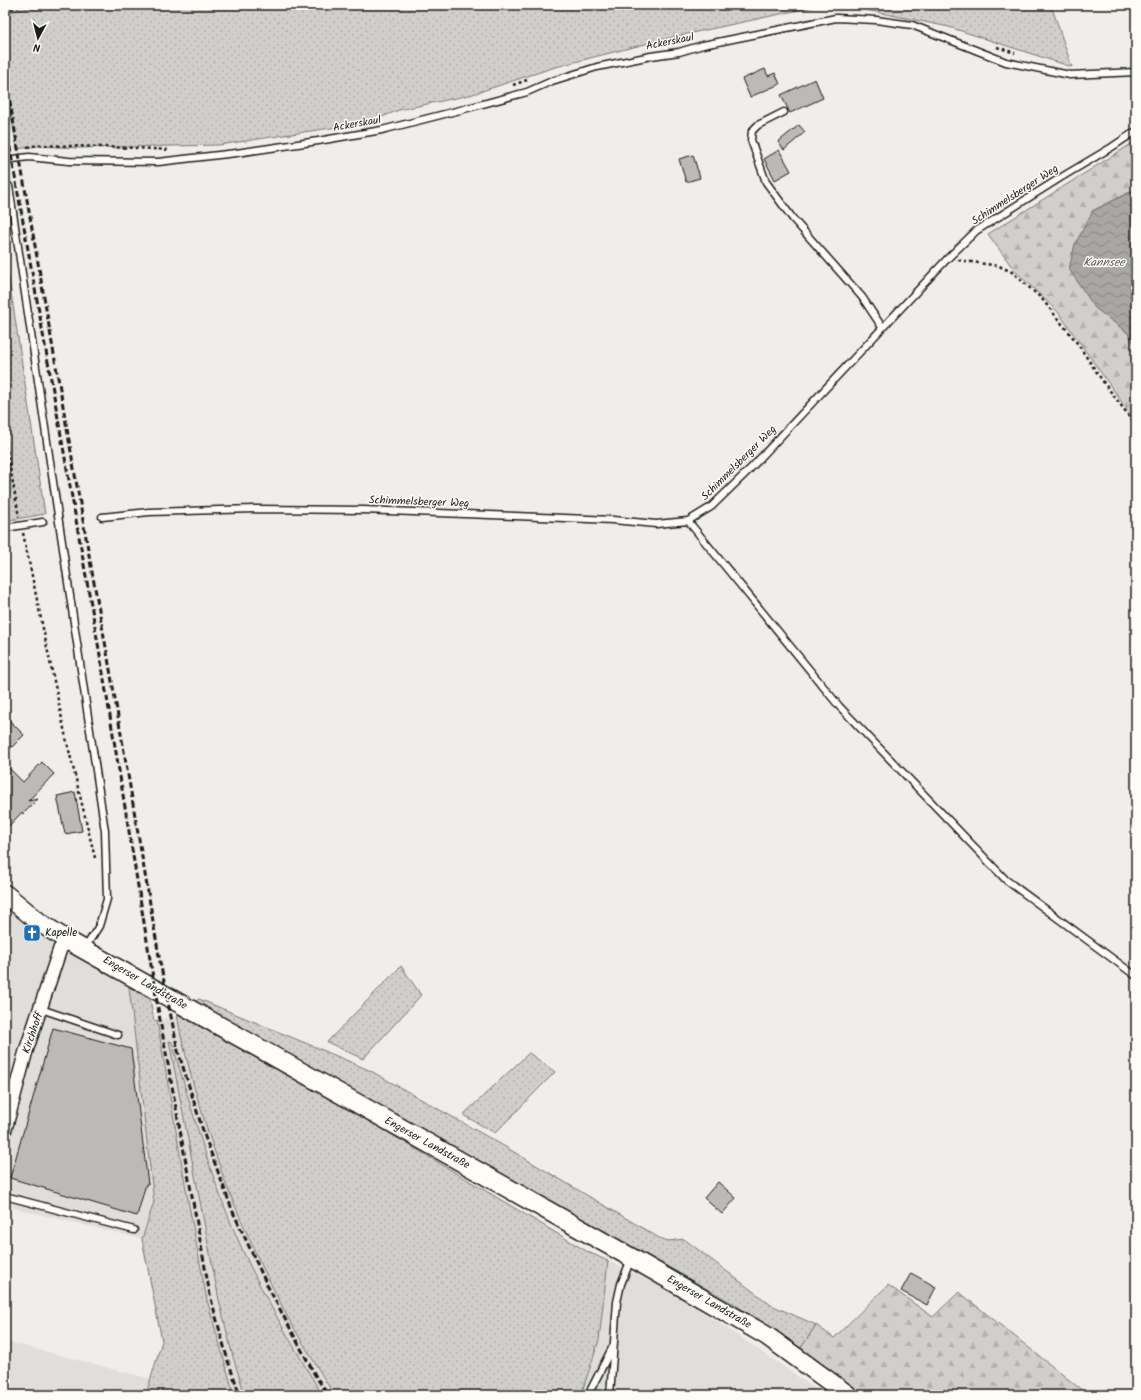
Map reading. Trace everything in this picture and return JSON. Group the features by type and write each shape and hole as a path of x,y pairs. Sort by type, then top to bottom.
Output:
{"main road":[{"name":"Engerser Landstraße","path":"5,894 39,922 67,940 768,1336 848,1395"}],"street":[{"name":"Kirchhoff","path":"5,1129 26,1051 60,949 67,940"}],"lane":[{"name":"Ackerskaul","path":"5,159 29,157 70,161 158,162 236,153 318,141 382,130 464,109 527,92 552,81 597,67 678,52 704,45 836,18 876,20 912,25 1006,62 1070,75 1136,72"},
{"path":"784,112 758,125 752,131 751,140 766,182 793,219 862,296 882,327"},
{"name":"Schimmelsberger Weg","path":"102,517 149,512 256,509 613,520 656,524 688,522 712,507 733,486 882,327 976,230 1136,131"},
{"path":"9,186 105,831 107,899 99,926 84,949"},
{"path":"5,528 43,522"},
{"path":"688,522 839,706 1006,880 1136,976"},
{"path":"41,1009 118,1035"},
{"path":"5,1196 134,1230"},
{"path":"610,1395 617,1302 621,1284 632,1258"},
{"path":"588,1395 614,1344"}],"path":[{"path":"5,10 27,5"},
{"path":"664,43 688,39"},
{"path":"512,85 532,79"},
{"path":"25,147 38,145 175,150"},
{"path":"5,159 7,170"},
{"path":"948,258 967,263 999,266 1012,272 1042,299 1075,340 1104,383 1136,425"},
{"path":"5,439 17,507 71,755 97,862"}],"shaded area":[{"path":"5,908 43,938 129,987 154,1202 142,1239 5,1206"},
{"path":"178,1017 193,1083 227,1187 255,1252 288,1318 334,1395 322,1395 278,1320 242,1249 203,1147 172,1042 170,1041 219,1300 233,1357 245,1395 234,1395 207,1300 187,1195 157,1020"},
{"path":"608,1261 686,1300 825,1395 581,1395 599,1340"},
{"path":"5,1341 151,1379 146,1395 5,1395"}],"green space":[{"path":"43,5 1051,5 1072,67 949,27 852,7 818,6 673,37 590,58 552,68 470,95 399,110 370,122 219,145 79,148 38,146 17,149 5,81 5,13"},
{"path":"1136,141 1136,189 1092,211 1095,308 1128,333 1136,347 1136,422 1058,312 1015,271 988,234"},
{"path":"5,253 45,514 5,521"},
{"path":"401,966 421,995 363,1059 327,1042"},
{"path":"129,987 150,999 154,1021 157,1020 187,1195 207,1300 234,1395 146,1395 162,1341 142,1239 154,1202"},
{"path":"199,999 371,1071 502,1145 661,1239 669,1241 684,1239 771,1305 816,1325 801,1348 734,1304 194,1002"},
{"path":"177,1014 364,1118 588,1252 608,1261 599,1340 581,1395 334,1395 288,1318 255,1252 227,1187 193,1083"},
{"path":"169,1041 172,1042 195,1121 231,1224 270,1305 322,1395 245,1395 233,1357 219,1300"},
{"path":"529,1053 555,1072 495,1133 463,1115"},
{"path":"888,1285 933,1317 959,1292 1088,1395 863,1395 801,1348 816,1325 834,1338"}],"water":[{"name":"Kannsee","path":"1136,189 1136,347 1128,333 1095,308 1069,269 1075,244 1093,211"}],"building":[{"path":"765,69 768,76 775,73 780,84 750,97 742,79"},
{"path":"815,79 823,98 790,113 781,95"},
{"path":"799,125 805,132 784,150 778,142"},
{"path":"779,150 791,171 775,180 764,159"},
{"path":"693,155 700,178 686,182 679,159"},
{"path":"5,716 24,735 5,754"},
{"path":"42,762 54,774 28,801 38,799 23,814 22,812 5,830 5,764 23,782"},
{"path":"75,792 82,831 65,834 57,796"},
{"path":"53,1028 131,1049 148,1184 146,1184 137,1216 10,1178"},
{"path":"718,1182 736,1198 722,1214 704,1198"},
{"path":"911,1273 936,1287 927,1305 901,1291"}],"railway":[{"path":"5,74 160,962 178,1051 205,1137 233,1212 267,1285 315,1375 328,1395"},
{"path":"5,120 100,655 160,1020 210,1295 228,1361 240,1395"}],"place":[{"name":"Kapelle","path":"32,933"}]}
